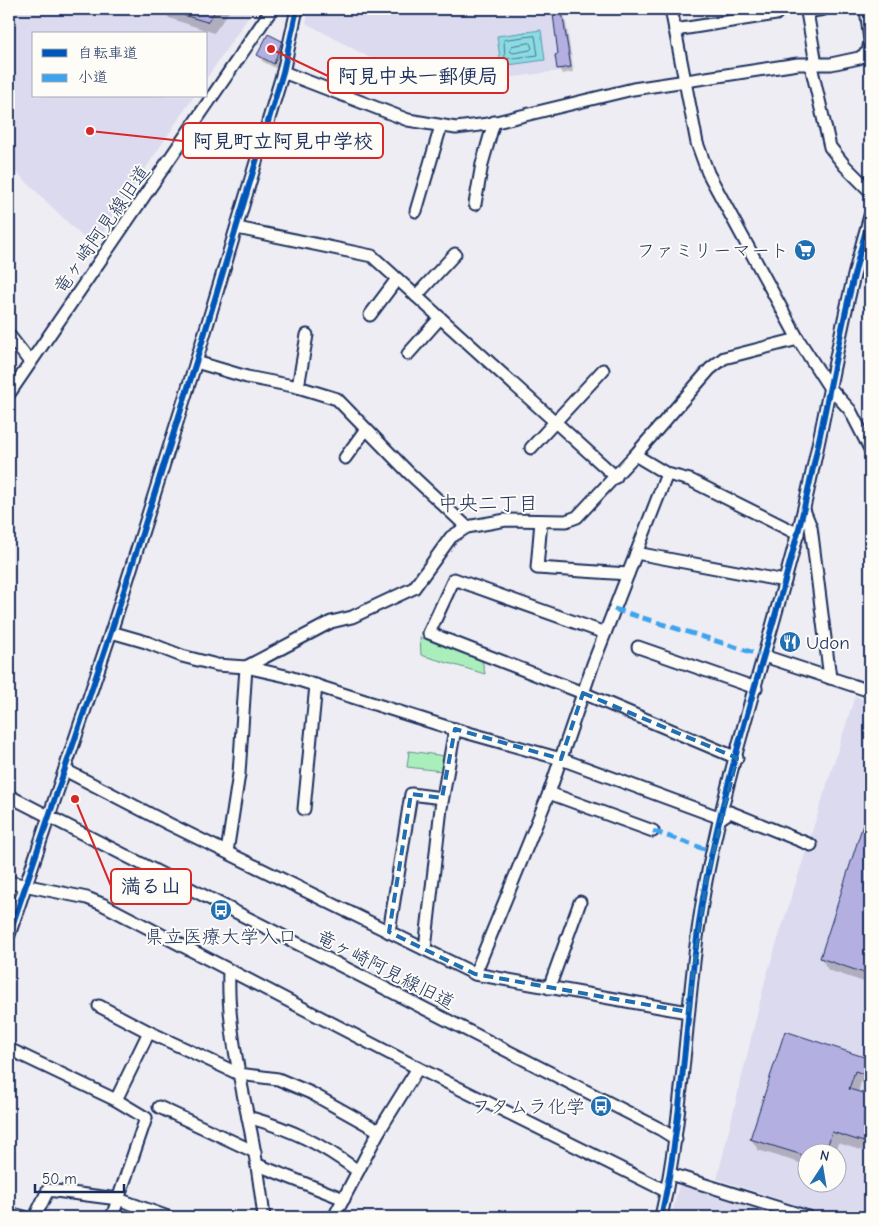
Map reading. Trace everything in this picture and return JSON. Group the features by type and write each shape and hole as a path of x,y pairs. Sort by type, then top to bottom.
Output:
{"street":[{"name":"竜ヶ崎阿見線旧道","path":"9,394 272,9"},
{"path":"9,935 111,632 196,362 283,72 297,9"},
{"path":"671,9 697,143 708,173 798,339 829,387 850,410 870,450"},
{"path":"824,9 807,10 815,58 812,66 830,147 845,166 870,191"},
{"path":"283,72 408,120 456,128 494,122 633,89 684,80 798,64 812,66 859,58 868,52 870,41 866,9"},
{"path":"675,30 776,14"},
{"path":"476,204 482,164 494,122"},
{"path":"416,211 441,126"},
{"path":"661,1217 676,1139 688,1012 706,880 804,510 818,453 829,387 866,245 870,216"},
{"path":"237,228 372,256 616,477"},
{"path":"416,296 456,254"},
{"path":"370,314 397,279"},
{"path":"408,354 440,318"},
{"path":"9,335 30,362"},
{"path":"298,387 306,335"},
{"path":"246,667 330,622 352,617 414,588 451,537 467,527 506,520 566,521 577,517 616,477 710,368 724,358 798,339"},
{"path":"196,362 247,378 298,387 337,399 408,472 467,527"},
{"path":"531,448 603,370"},
{"path":"345,458 366,430"},
{"path":"635,455 667,474 690,480 798,534"},
{"path":"475,974 549,793 604,633 667,474"},
{"path":"804,510 811,527 830,678"},
{"path":"542,521 537,568 628,574"},
{"path":"636,553 785,581"},
{"path":"604,633 454,579 429,633 583,693 737,758"},
{"path":"111,632 146,642 182,656 217,665 246,667 316,686 455,729 561,759 721,818"},
{"path":"638,647 756,688"},
{"path":"764,656 870,691"},
{"path":"226,852 239,774 246,667"},
{"path":"304,809 316,686"},
{"path":"425,949 442,798 455,729"},
{"path":"65,770 226,852 475,974 688,1012"},
{"path":"549,793 652,831"},
{"path":"389,932 410,794 442,798"},
{"name":"竜ヶ崎阿見線旧道","path":"9,796 660,1129 676,1139"},
{"path":"721,818 730,812 811,845"},
{"path":"9,882 26,887 88,898 102,904 418,1068 666,1191"},
{"path":"549,988 580,902"},
{"path":"229,971 228,992 239,1074 258,1166 264,1217"},
{"path":"99,1006 149,1032 239,1074 278,1079 311,1093 379,1131"},
{"path":"116,1100 149,1032"},
{"path":"9,1049 116,1100 146,1118 112,1217"},
{"path":"334,1217 379,1131 418,1068"},
{"path":"159,1107 255,1152"},
{"path":"248,1117 287,1128 327,1148 358,1171"},
{"path":"258,1166 344,1199"},
{"path":"670,1174 808,1217"},
{"path":"35,1217 48,1190 118,1199 168,1217"},
{"path":"9,1213 24,1217"}],"highlighted area":[{"path":"583,693 737,758 706,881 688,1012 475,974 389,932 411,794 442,798 455,729 561,759"}],"shaded area":[{"path":"9,9 254,9 208,76 208,32 32,32 32,98 193,98 93,247 9,165"},
{"path":"309,9 564,9 574,69 427,89 306,23"},
{"path":"855,696 870,702 870,1217 833,1217 717,1179 766,977"},
{"path":"679,1185 782,1217 671,1217"}],"green space":[{"path":"420,637 482,660 485,674 421,655"},
{"path":"409,751 445,756 442,771 407,767"}],"water":[{"path":"541,30 545,60 501,66 497,36"}],"building":[{"path":"170,9 217,9 207,22 170,11"},
{"path":"562,12 571,67 557,69 555,55 558,54 553,14"},
{"path":"268,34 282,41 274,64 257,55"},
{"path":"868,809 870,810 870,975 820,958"},
{"path":"785,1031 870,1059 870,1076 855,1071 849,1089 870,1095 870,1144 832,1132 828,1144 796,1144 796,1153 750,1139"}],"marked path":[{"path":"614,609 764,656"},
{"path":"653,831 713,852"}],"cycle path":[{"path":"9,935 111,632 196,362 283,72 297,9"},
{"path":"661,1217 676,1134 699,923 715,837 737,749 808,493 849,295 870,216"}],"place":[{"name":"阿見中央一郵便局","path":"271,49"},
{"name":"阿見町立阿見中学校","path":"90,131"},
{"name":"ファミリーマート","path":"805,250"},
{"name":"Udon","path":"790,642"},
{"name":"満る山","path":"75,799"},
{"name":"県立医療大学入口","path":"221,910"},
{"name":"フタムラ化学","path":"601,1106"}],"district":[{"name":"中央二丁目","path":"488,503"}]}
